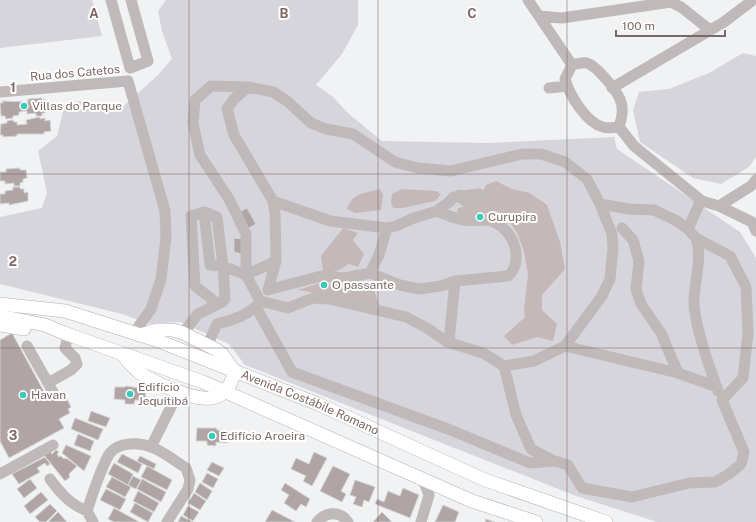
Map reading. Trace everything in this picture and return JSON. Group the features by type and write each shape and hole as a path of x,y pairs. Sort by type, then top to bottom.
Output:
{"main road":[{"name":"Avenida Costábile Romano","path":"2,310 65,311 137,334 318,404 485,480 606,522"},
{"name":"Avenida Costábile Romano","path":"2,310 66,334 119,351 225,391 472,501 536,522"},
{"path":"119,351 139,372 179,391 212,398 225,391 232,381 234,371 222,354 208,344 184,333 173,330 157,330 137,334"}],"street":[{"path":"111,0 130,68 148,61 131,0"},
{"path":"528,0 572,65"},
{"path":"612,88 739,12 753,0"},
{"path":"539,16 562,18 671,2 710,30"},
{"path":"550,33 562,18"},
{"path":"572,65 586,62 598,69 620,99 623,113 619,127"},
{"path":"572,65 565,79 573,99 593,122 604,128 619,127"},
{"name":"Rua dos Catetos","path":"0,92 128,81 166,217 166,237 161,279 151,309 137,334"},
{"path":"555,461 530,463 448,429 292,372 258,304 246,275 246,234 229,198 200,155 193,123 195,100 211,86 248,87 273,92 287,101 311,123 326,129 353,134 395,162 418,168 451,171 522,154 541,154 565,162 587,179 600,204 617,231 633,240 639,261 636,288 641,304 661,333 678,374"},
{"path":"549,88 567,86"},
{"path":"208,344 217,324 235,320 258,304 268,290 276,261 275,213 273,201 234,135 226,109 234,99 248,87"},
{"path":"619,127 634,146 701,200 719,206 755,225"},
{"path":"719,206 751,186 756,180"},
{"path":"273,201 330,221 387,228 437,211 450,202 454,197 459,195"},
{"path":"688,229 701,200"},
{"path":"600,204 629,209 654,210 677,221 688,229 696,238 730,256 746,287 748,333 743,378 722,400"},
{"path":"258,304 288,308 313,298 329,299 406,316 449,342 483,353 504,366 534,361 565,346 602,296 610,279 613,248 617,231 629,209"},
{"path":"268,290 321,276 345,278 370,273 400,285 419,289 441,286 455,280 508,276 512,273 517,261 514,242 498,224 487,220 465,220 437,211"},
{"path":"184,333 198,314 218,304 225,299 223,266 217,217 204,212 191,216 193,279 198,289 218,304"},
{"path":"370,273 379,256 387,228"},
{"path":"504,366 516,415 531,450 568,466 582,488 632,497 689,482 715,482 729,474 741,464 744,452 706,357 694,304 700,252 696,238"},
{"path":"223,266 246,275 276,261"},
{"path":"449,342 455,280"},
{"path":"27,346 50,388 76,367 75,358 65,348 66,334"},
{"path":"565,346 678,374 717,387"},
{"path":"151,447 179,391"},
{"path":"87,511 91,496 110,453 121,445 130,444 151,447 186,468 190,480 188,489 167,522"},
{"path":"3,473 53,445"},
{"path":"50,479 61,494 74,506 87,511 93,522"},
{"path":"423,479 429,495"},
{"path":"421,522 429,495 441,486"},
{"path":"316,522 322,516 334,513 344,517 348,522"}],"shaded area":[{"path":"0,0 92,0 102,36 0,48"},
{"path":"166,0 358,0 358,25 342,54 316,85 332,96 349,114 382,141 487,143 614,137 617,149 740,232 756,258 756,522 657,522 576,496 245,365 229,344 180,322 149,324 122,314 0,284 0,217 42,208 47,192 38,151 57,136 65,104 80,101 92,107 118,111 157,76 172,59 162,31 158,11"},
{"path":"743,53 756,56 756,157 749,167 721,184 693,178 640,142 633,110 639,92 669,89 709,73"},
{"path":"496,181 512,189 530,193 547,205 560,242 565,269 542,295 542,310 557,324 553,341 537,337 512,345 504,336 525,317 524,309 528,275 524,251 517,233 504,214 495,211 468,217 457,213 458,208 477,204 486,185"},
{"path":"380,189 383,195 381,210 355,213 347,209 352,199 360,194"},
{"path":"402,189 436,191 441,194 435,201 403,208 393,208 391,202 392,194"},
{"path":"343,228 358,233 353,240 364,254 358,267 349,264 334,272 323,271 321,256"},
{"path":"323,282 336,285 356,284 358,287 374,289 379,305 358,304 340,297 298,290"}],"building":[{"name":"Villas do Parque","path":"42,98 42,100 48,100 49,109 45,109 45,113 42,113 42,116 36,116 36,113 27,114 27,111 19,112 19,115 13,116 13,118 6,119 5,116 1,116 0,103 3,103 2,101 28,102 28,99"},
{"name":"Villas do Parque","path":"40,117 40,119 45,118 45,121 50,120 51,131 44,132 44,134 17,134 17,136 3,137 3,135 0,135 1,124 7,123 7,121 13,120 14,122 17,122 17,125 27,124 26,120"},
{"path":"20,168 20,170 26,170 27,178 23,179 20,186 14,186 14,183 5,184 5,181 0,181 0,172 6,172 6,169"},
{"path":"13,187 20,187 20,189 24,189 24,193 28,192 28,201 9,205 9,203 0,204 0,194 5,194 5,191 13,190"},
{"path":"247,208 256,224 247,229 238,213"},
{"path":"234,238 243,239 242,254 234,252"},
{"name":"Havan","path":"12,333 48,399 63,391 71,407 68,409 70,413 59,419 64,428 9,458 0,441 0,340"},
{"name":"Edifício Jequitibá","path":"126,386 146,389 145,401 135,400 134,404 125,404 125,400 114,399 115,387"},
{"path":"91,411 110,418 106,427 88,421"},
{"path":"75,418 103,429 98,440 71,429"},
{"name":"Edifício Aroeira","path":"197,428 216,428 217,430 228,431 227,443 216,442 216,446 207,445 207,441 196,441"},
{"path":"78,434 94,441 90,451 74,445"},
{"path":"66,445 91,456 84,471 62,453"},
{"path":"56,450 59,452 57,454 59,457 61,456 64,459 66,458 77,466 69,474 70,477 65,481 44,455 50,451 52,454"},
{"path":"314,452 327,458 312,486 303,481 306,476 291,469 296,458 309,464"},
{"path":"122,454 142,464 138,473 117,462"},
{"path":"140,456 156,464 154,469 137,461"},
{"path":"45,457 50,464 47,466 45,463 37,468 40,472 19,484 12,474"},
{"path":"212,462 224,468 219,476 207,470"},
{"path":"114,463 133,474 128,485 108,474"},
{"path":"147,466 172,480 167,490 141,477"},
{"path":"333,466 350,474 341,491 346,494 342,502 320,491"},
{"path":"207,473 218,479 213,488 202,482"},
{"path":"133,476 141,480 136,489 128,485"},
{"path":"112,477 131,487 125,497 106,487"},
{"path":"30,479 37,488 24,498 17,489"},
{"path":"142,479 166,492 161,502 137,489"},
{"path":"355,480 375,487 369,502 364,500 362,507 353,504 356,497 350,495"},
{"path":"200,483 212,491 207,500 195,492"},
{"path":"285,483 310,499 306,507 301,504 296,511 284,503 289,495 281,490"},
{"path":"403,488 419,495 410,518 375,504 377,499 384,502 388,491 400,496"},
{"path":"106,489 126,499 120,510 100,500"},
{"path":"138,491 159,503 154,512 133,501"},
{"path":"41,492 48,500 30,514 24,506"},
{"path":"194,493 206,501 200,510 188,503"},
{"path":"135,503 153,513 148,522 130,512"},
{"path":"50,504 57,511 46,522 40,522 35,517"},
{"path":"443,505 459,512 455,522 435,522"},
{"path":"188,506 199,512 193,521 183,515"},
{"path":"114,508 139,522 114,522 108,519"},
{"path":"272,510 295,522 265,522"},
{"path":"58,512 67,522 48,522"},
{"path":"382,512 392,522 373,522"},
{"path":"181,516 193,522 178,522"},
{"path":"486,519 495,522 485,522"}],"place":[{"name":"Villas do Parque","path":"24,106"},
{"name":"Curupira","path":"480,217"},
{"name":"O passante","path":"324,285"},
{"name":"Edifício Jequitibá","path":"130,394"},
{"name":"Havan","path":"23,395"},
{"name":"Edifício Aroeira","path":"212,436"}]}
